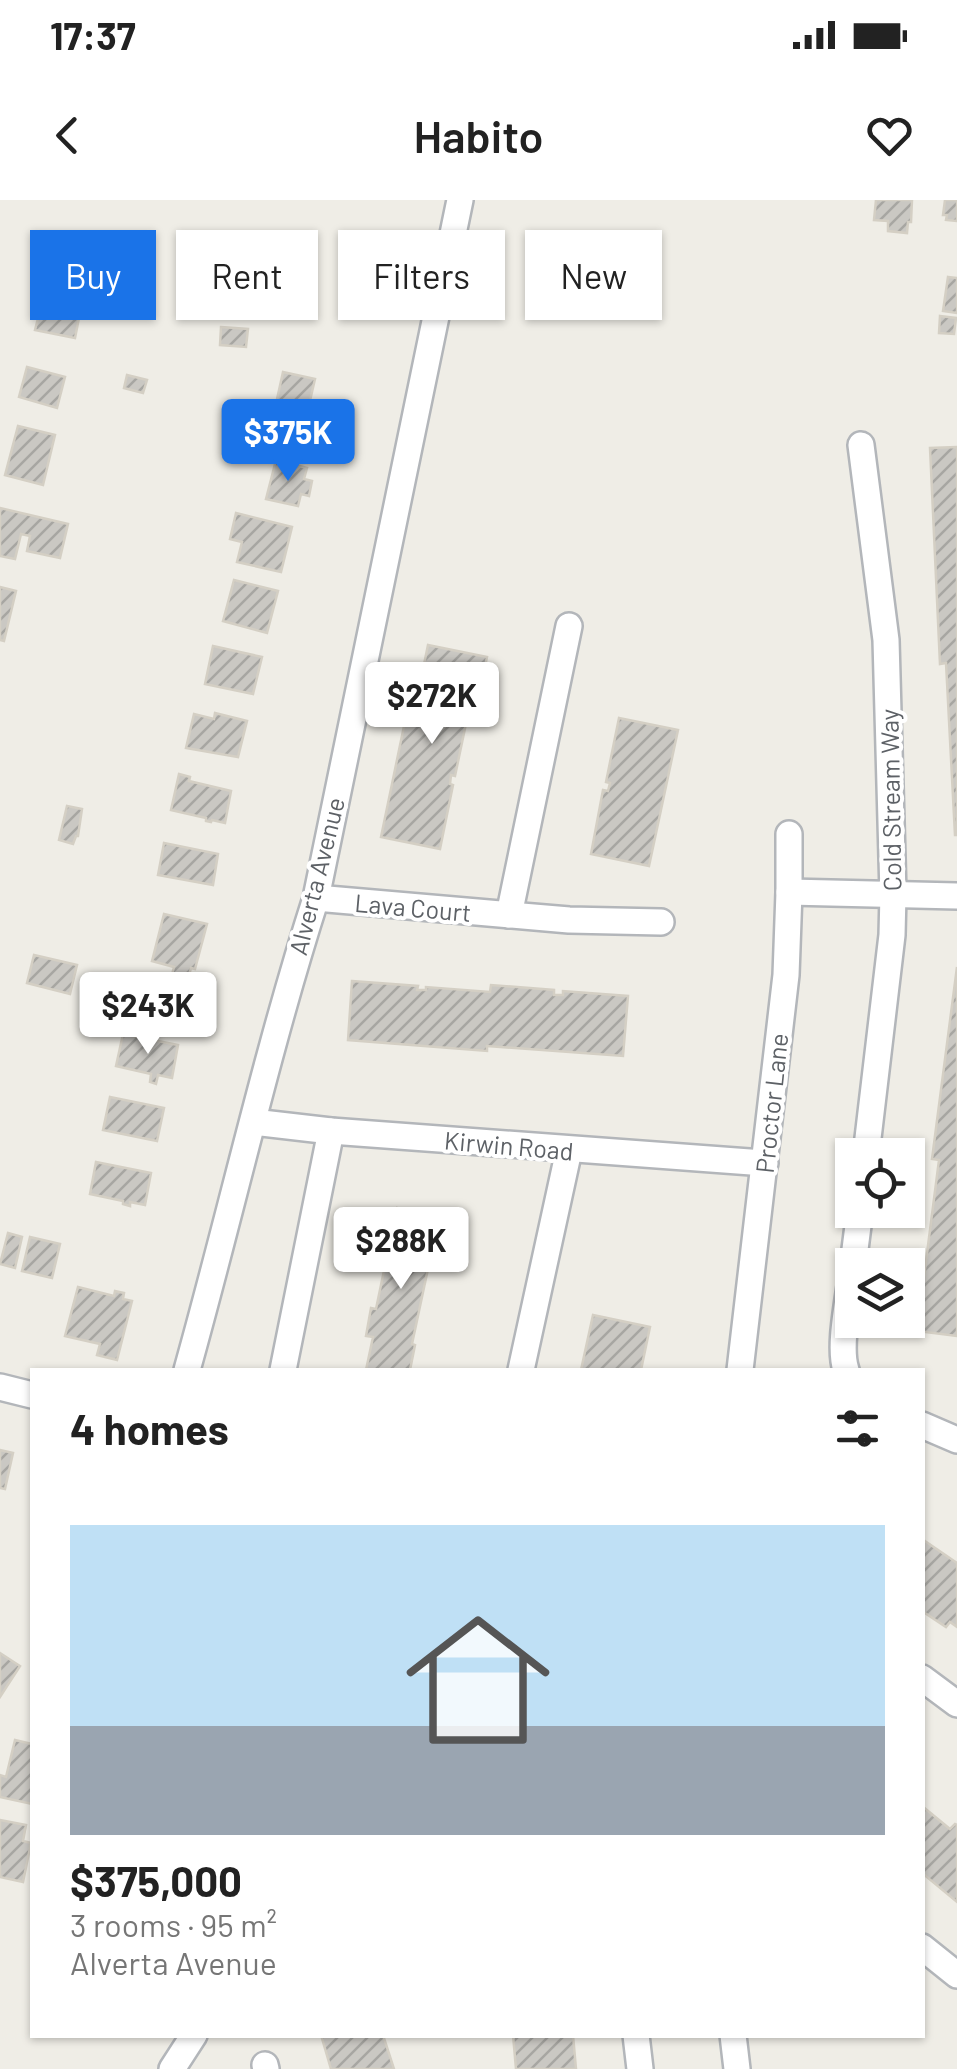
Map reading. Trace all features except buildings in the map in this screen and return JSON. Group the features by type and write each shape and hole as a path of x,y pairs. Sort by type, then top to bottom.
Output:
{"street":[{"name":"Alverta Avenue","path":"188,1368 290,980 316,898 460,200"},
{"name":"Cold Stream Way","path":"861,445 886,640 893,894 892,934 868,1138"},
{"path":"510,915 569,626"},
{"name":"Proctor Lane","path":"740,1368 786,974 789,834"},
{"path":"790,892 957,896"},
{"name":"Lava Court","path":"316,898 569,920 661,922"},
{"name":"Kirwin Road","path":"253,1122 765,1163"},
{"path":"283,1368 331,1131"},
{"path":"521,1368 568,1150"},
{"path":"845,1338 845,1368"},
{"path":"0,1387 30,1394"},
{"path":"925,1426 957,1440"},
{"path":"925,1680 957,1704"},
{"path":"925,1949 957,1975"},
{"path":"172,2069 192,2038"},
{"path":"636,2038 640,2069"},
{"path":"734,2038 736,2069"}]}
